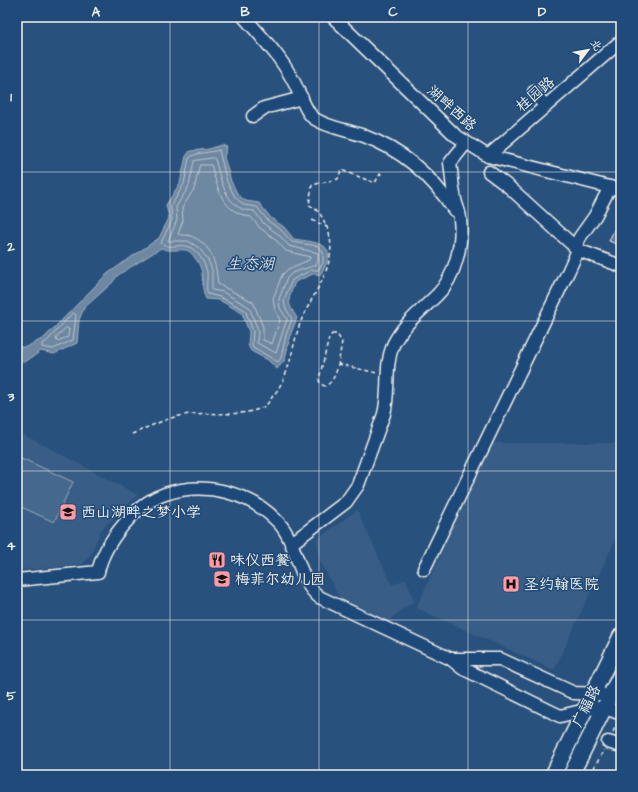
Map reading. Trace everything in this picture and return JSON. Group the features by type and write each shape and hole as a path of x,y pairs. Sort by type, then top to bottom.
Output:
{"main road":[{"name":"广福路","path":"553,775 621,636"},
{"name":"广福路","path":"571,775 612,701 621,674"}],"street":[{"path":"244,17 285,64 308,111 314,118 330,126 364,136 386,146 414,164 431,179 460,219"},
{"name":"湖畔西路","path":"333,17 466,143 488,156 616,189"},
{"name":"桂园路","path":"488,156 621,41"},
{"path":"534,92 544,106"},
{"path":"253,116 264,108 302,98"},
{"path":"292,543 346,502 358,485 384,414 387,402 387,367 392,350 406,325 438,295 449,279 460,243 460,219 454,198 450,163 466,143"},
{"path":"489,172 509,187 577,248 621,266"},
{"path":"424,569 577,248 580,237 616,189"},
{"path":"17,580 98,572 107,547 123,525 153,500 164,494 185,490 209,488 229,491 252,501 280,524 292,543 306,582 312,591 319,597 452,659 462,668 560,716 612,701"},
{"path":"452,659 500,659 574,693 592,693 612,701 621,714"},
{"path":"608,742 621,746"}],"path":[{"path":"132,434 157,423 191,414 251,412 266,406 282,385 290,364 301,321 325,276 331,258 326,227 319,210 309,205 312,185 338,179 342,170 375,183 380,174 383,175"},
{"path":"312,220 326,227"},
{"path":"332,334 337,334 342,342 338,364 334,376 329,384 325,386 320,384 319,379 329,338 332,334"},
{"path":"338,364 387,375"}],"shaded area":[{"name":"西山湖畔之梦小学","path":"17,431 138,495 101,530 91,554 83,564 53,568 17,570"},
{"path":"492,443 621,443 621,528 554,670 416,608"},
{"path":"17,456 73,482 54,522 17,505"},
{"path":"357,510 392,585 406,579 414,601 387,622 340,599 319,559 317,539"}],"water":[{"name":"生态湖","path":"222,145 227,147 224,157 231,181 238,195 246,201 259,203 271,218 284,227 294,239 319,244 324,246 328,251 326,264 320,275 313,274 295,282 289,300 291,308 297,318 290,336 285,360 277,369 268,360 251,351 248,345 249,332 242,313 219,300 206,299 203,289 201,269 199,263 191,253 186,250 170,250 161,248 118,275 112,283 84,308 79,320 77,343 54,354 41,351 25,362 17,361 17,344 20,347 26,347 44,338 107,274 159,238 169,218 166,205 180,183 186,156 190,151 209,149"}],"building":[{"path":"621,227 621,246 609,241 614,230"}],"place":[{"name":"西山湖畔之梦小学","path":"68,512"},
{"name":"味仪西餐","path":"217,560"},
{"name":"梅菲尔幼儿园","path":"222,579"},
{"name":"圣约翰医院","path":"511,584"}]}
